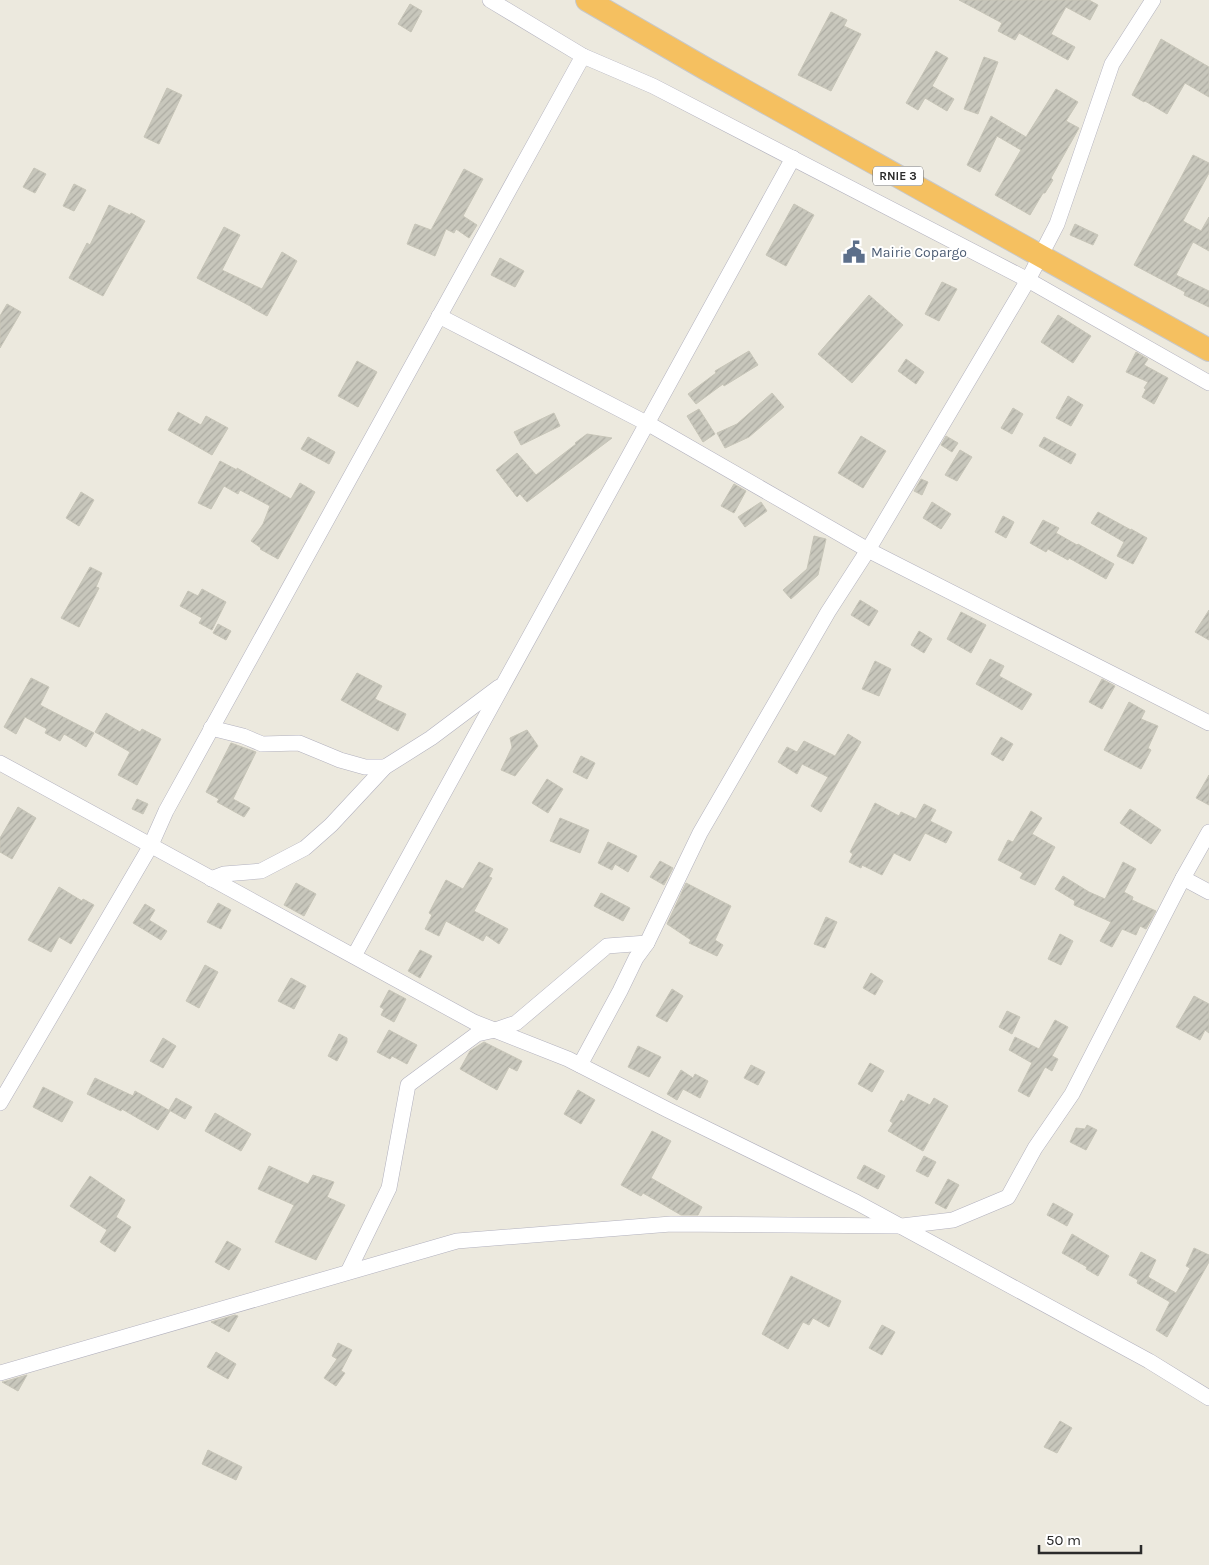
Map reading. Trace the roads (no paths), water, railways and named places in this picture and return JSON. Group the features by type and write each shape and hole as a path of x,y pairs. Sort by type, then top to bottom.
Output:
{"highway":[{"name":"RNIE 3","path":"587,0 706,69 1209,350"}],"street":[{"path":"490,0 583,56 653,86 1028,280 1209,384"},
{"path":"580,1065 636,958 647,942 700,833 828,612 868,550 1041,256 1057,224 1112,64 1153,0"},
{"path":"0,1103 150,846 166,811 583,56"},
{"path":"354,956 793,158"},
{"path":"439,316 647,424 868,550 1209,723"},
{"path":"211,879 224,874 260,871 305,848 331,825 385,767 431,738 504,683"},
{"path":"212,728 244,736 262,744 299,743 340,760 365,767 385,767"},
{"path":"0,764 474,1022 580,1065 902,1226 1149,1361 1209,1398"},
{"path":"0,1373 457,1241 671,1224 902,1226 953,1220 1008,1197 1035,1148 1072,1094 1183,878 1209,832"},
{"path":"1183,878 1209,892"},
{"path":"348,1272 389,1188 408,1085 477,1034 516,1022 607,946 647,942"}],"place":[{"name":"Mairie Copargo","path":"854,252"}]}
